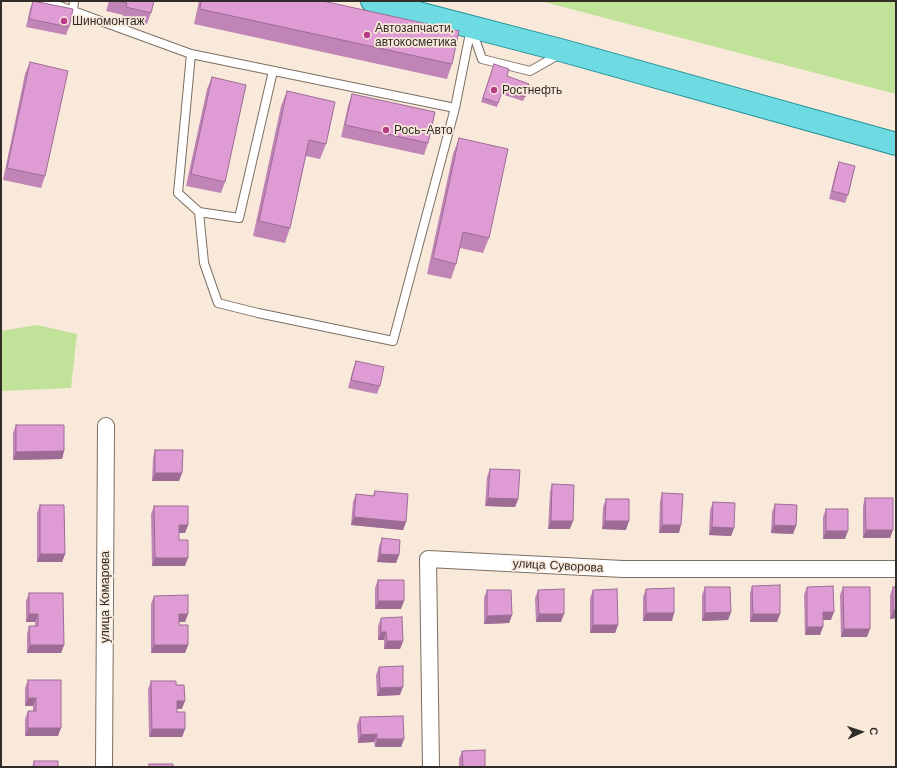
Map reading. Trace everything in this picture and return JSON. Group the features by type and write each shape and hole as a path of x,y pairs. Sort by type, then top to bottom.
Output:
{"main road":[{"path":"372,1 564,52 896,144"}],"street":[{"name":"улица Комарова","path":"104,767 106,426"},
{"name":"улица Суворова","path":"431,767 428,559 623,569 896,569"}],"lane":[{"path":"46,1 191,54 455,108"},
{"path":"73,11 74,1"},
{"path":"199,212 204,263 218,303 258,313 393,341 455,108 471,27"},
{"path":"191,54 178,192 199,212 239,218 273,71"}],"green space":[{"path":"540,1 896,1 896,94"},
{"path":"37,325 77,334 71,388 1,391 1,331"}],"building":[{"path":"33,1 73,9 69,27 29,19"},
{"path":"118,1 154,1 151,13 126,7 127,3"},
{"path":"201,1 323,1 459,31 452,64 200,9"},
{"path":"30,62 68,71 45,176 7,168"},
{"path":"494,64 509,69 507,76 529,84 525,97 503,90 498,103 483,98"},
{"path":"212,77 246,85 225,182 191,174"},
{"path":"287,91 335,102 326,144 309,140 290,228 259,221"},
{"name":"Рось-Авто","path":"352,94 435,112 428,143 345,125"},
{"path":"459,138 508,149 489,238 463,232 456,264 433,258"},
{"path":"839,162 855,166 848,195 832,191"},
{"path":"356,361 384,367 380,386 351,380"},
{"path":"16,425 64,425 64,451 16,452"},
{"path":"155,450 183,450 182,473 155,473"},
{"path":"490,469 520,470 518,499 488,498"},
{"path":"552,484 574,485 573,521 551,521"},
{"path":"375,491 408,494 406,522 354,517 356,494 374,496"},
{"path":"662,493 683,494 681,525 662,525"},
{"path":"865,498 893,498 893,530 866,530"},
{"path":"606,499 629,499 629,521 605,521"},
{"path":"713,502 735,503 734,528 712,527"},
{"path":"775,504 797,505 796,526 774,525"},
{"path":"40,505 64,505 65,554 40,554"},
{"path":"154,506 188,506 188,525 179,525 179,540 188,540 188,558 155,558"},
{"path":"826,509 848,509 848,531 826,531"},
{"path":"382,538 400,540 399,555 380,554"},
{"path":"378,580 404,580 404,601 378,601"},
{"path":"780,585 780,614 753,614 752,586"},
{"path":"833,586 834,612 823,612 823,627 807,627 807,587"},
{"path":"705,587 730,587 731,612 705,613"},
{"path":"843,587 870,587 870,629 844,629"},
{"path":"893,587 896,587 896,610 893,610"},
{"path":"674,588 674,613 646,613 646,589"},
{"path":"564,589 564,614 539,614 538,590"},
{"path":"617,589 618,625 593,625 593,590"},
{"path":"487,590 511,590 512,615 487,616"},
{"path":"29,593 63,593 64,645 30,645 29,626 38,626 38,614 29,614"},
{"path":"188,595 188,614 179,614 179,625 188,625 188,645 154,645 154,596"},
{"path":"402,617 403,641 387,641 386,632 381,632 381,618"},
{"path":"403,666 403,687 380,688 379,667"},
{"path":"28,680 61,680 61,728 28,728 28,711 36,711 36,698 28,698"},
{"path":"151,681 176,681 176,685 184,685 185,701 177,701 177,712 185,712 185,729 152,729"},
{"path":"403,716 404,739 377,739 377,734 361,735 360,717"},
{"path":"485,750 485,767 463,767 462,751"},
{"path":"34,761 58,761 58,767 34,767"},
{"path":"149,764 173,764 173,767 149,767"}],"place":[{"name":"Шиномонтаж","path":"64,21"},
{"name":"Автозапчасти, автокосметика","path":"367,35"},
{"name":"Ростнефть","path":"494,90"},
{"name":"Рось-Авто","path":"386,130"}]}
